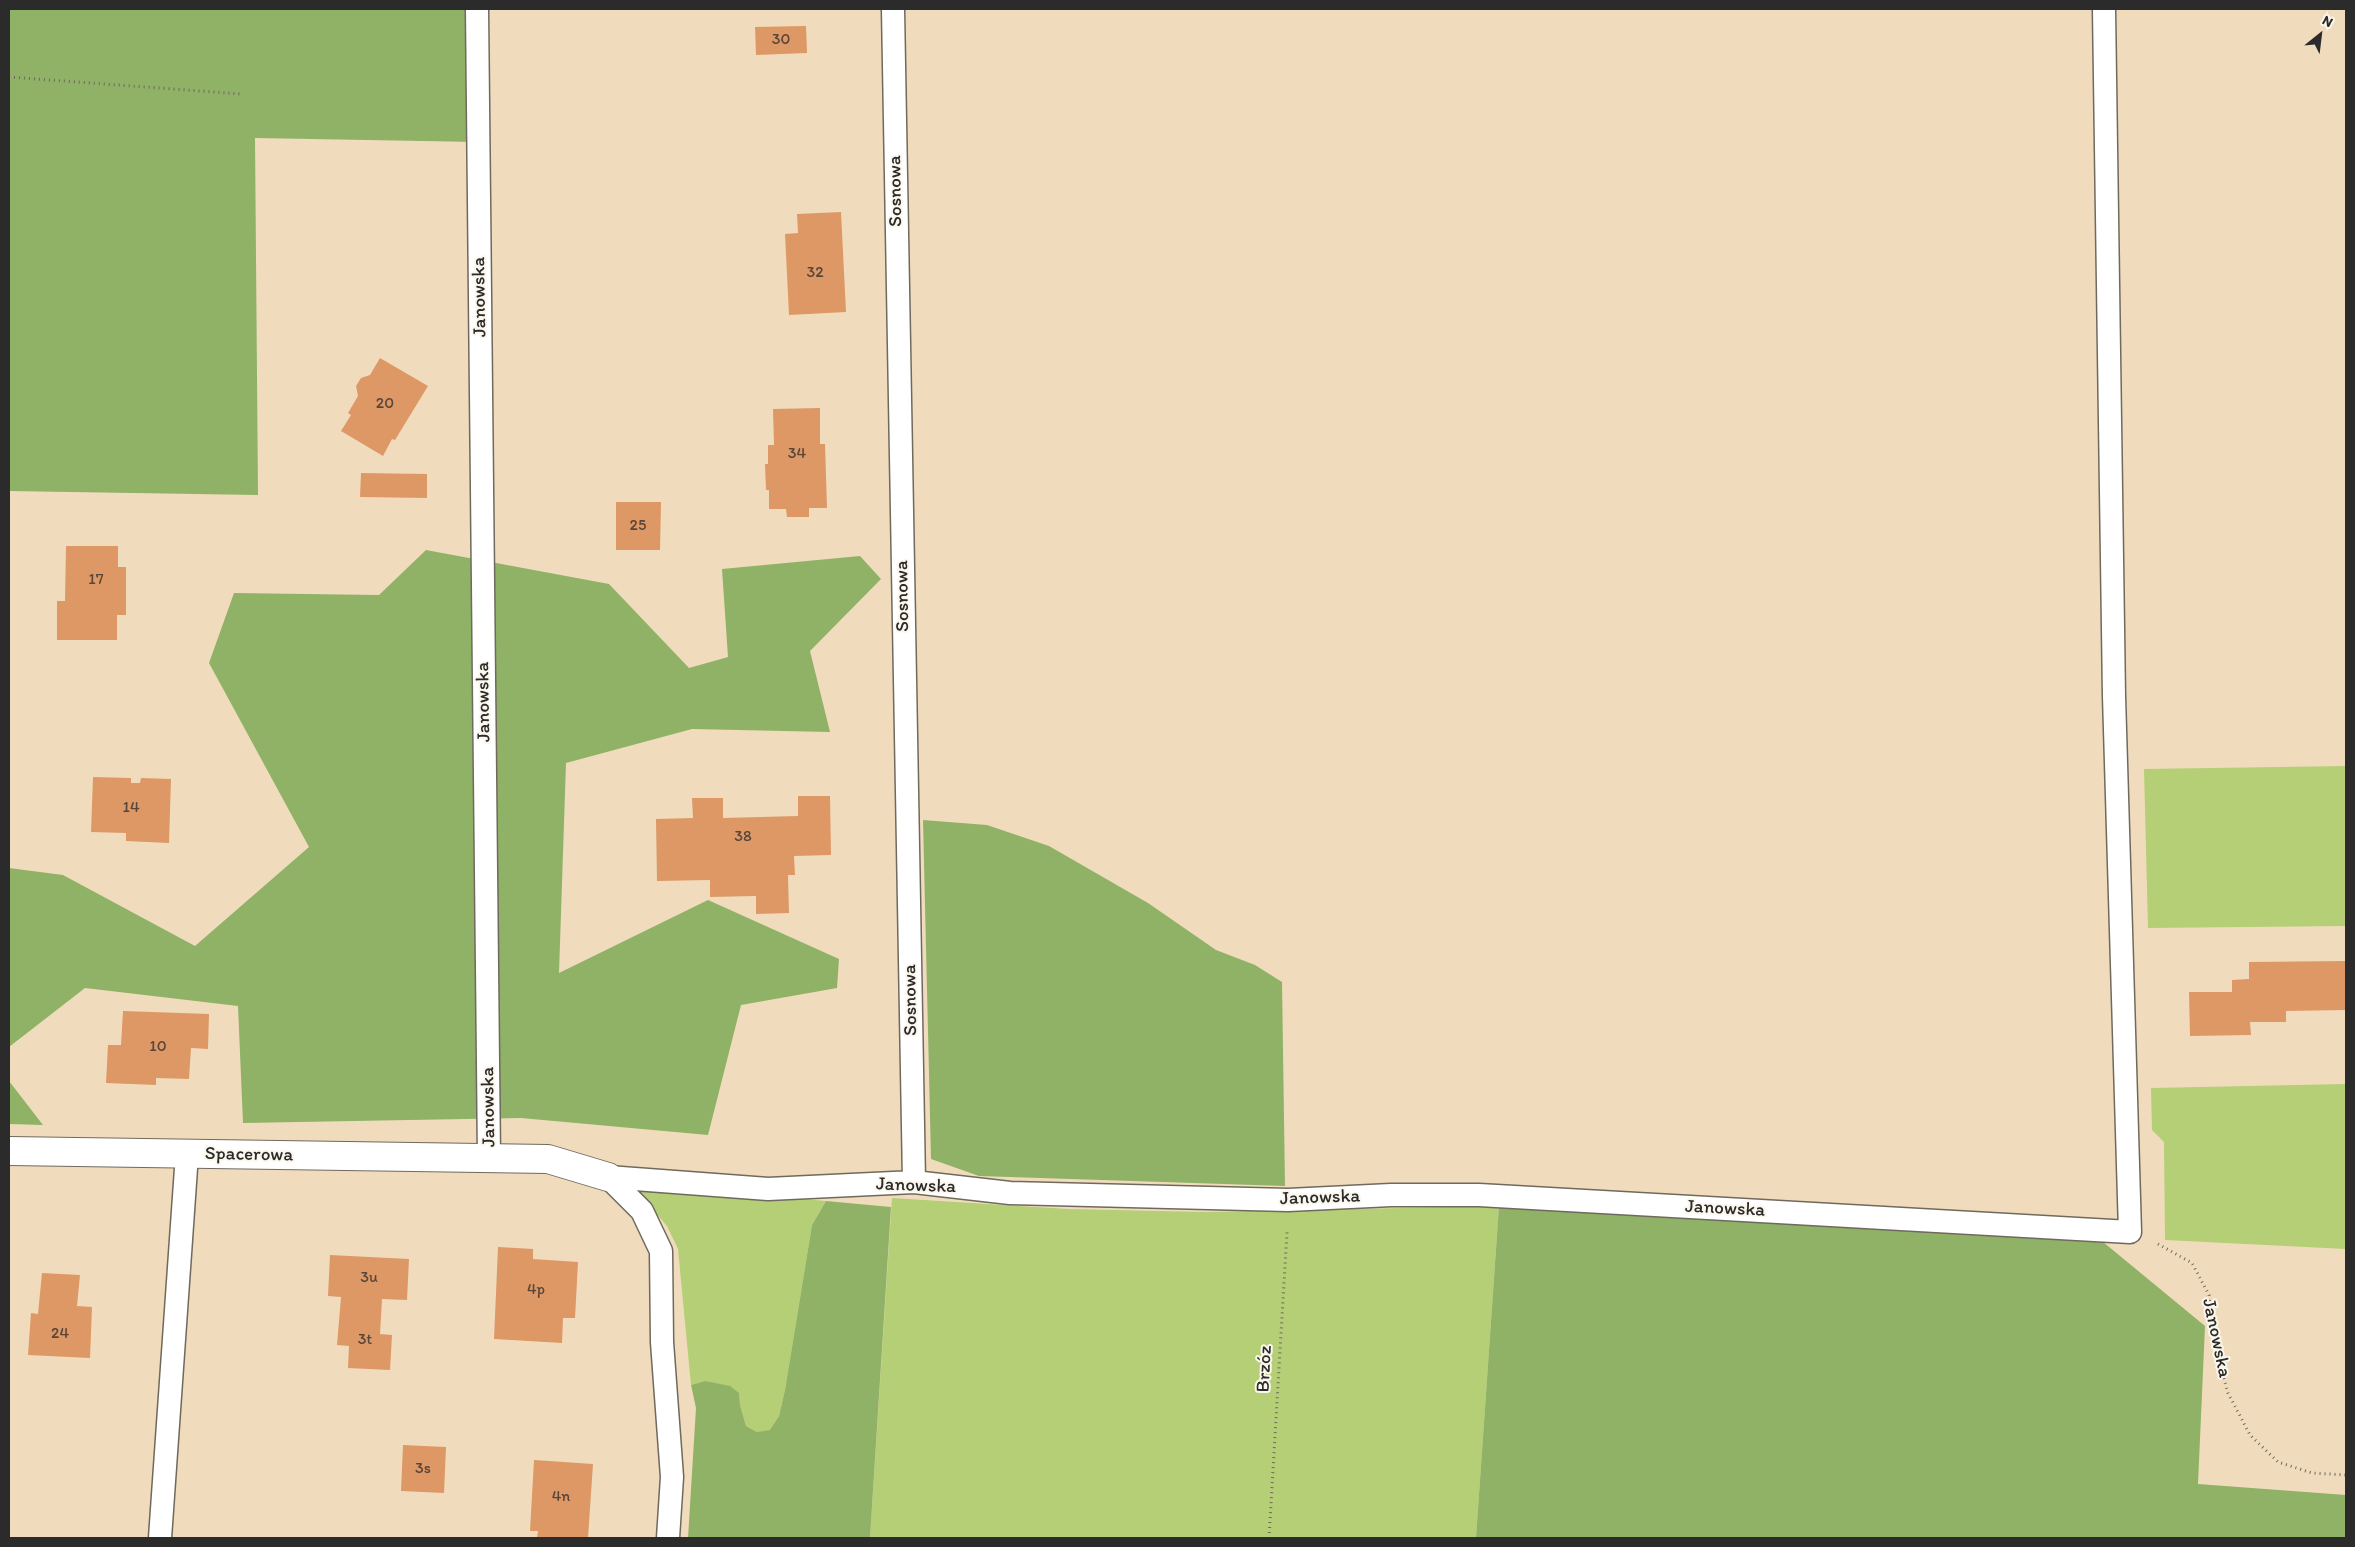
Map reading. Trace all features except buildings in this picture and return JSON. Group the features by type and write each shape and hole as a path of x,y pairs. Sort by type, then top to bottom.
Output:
{"street":[{"name":"Spacerowa","path":"9,1151 489,1158"},
{"name":"Janowska","path":"489,1158 548,1160 608,1177"}],"lane":[{"name":"Janowska","path":"477,9 489,1158"},
{"name":"Sosnowa","path":"893,9 914,1182"},
{"path":"2104,9 2114,696 2130,1232"},
{"path":"160,1538 187,1154"},
{"name":"Janowska","path":"608,1177 768,1189 914,1182 1010,1193 1288,1200 1391,1195 1479,1195 2130,1232"},
{"path":"608,1177 642,1212 661,1251 662,1342 672,1477 668,1538"}],"path":[{"path":"9,77 240,94"},
{"name":"Brzóz","path":"1269,1538 1288,1200"},
{"name":"Janowska","path":"2130,1232 2162,1246 2192,1263 2209,1295 2214,1344 2228,1393 2250,1435 2278,1462 2312,1473 2346,1475"}],"green space":[{"path":"9,9 477,9 478,142 255,138 258,495 9,491"},
{"path":"426,550 609,584 689,668 728,657 722,569 860,556 881,579 810,651 830,732 692,729 566,763 559,973 708,900 839,959 837,988 741,1005 708,1135 521,1118 243,1123 238,1006 85,988 9,1047 9,868 63,875 195,946 309,847 209,663 234,593 379,595"},
{"path":"2346,766 2346,926 2148,928 2144,769"},
{"path":"923,820 987,825 1049,846 1148,903 1216,950 1255,965 1282,982 1285,1186 979,1176 931,1159"},
{"path":"9,1081 43,1125 9,1124"},
{"path":"2346,1084 2346,1249 2165,1240 2164,1142 2152,1130 2151,1088"},
{"path":"631,1184 826,1201 812,1225 785,1390 779,1416 770,1431 757,1432 746,1426 740,1405 739,1393 705,1381 691,1385 678,1249 667,1226"},
{"path":"892,1198 1068,1209 1205,1212 1499,1206 1476,1538 870,1538"},
{"path":"826,1201 891,1207 870,1538 688,1538 696,1408 691,1385 705,1381 730,1386 739,1393 740,1405 746,1426 757,1432 770,1430 779,1416 785,1390 812,1225"},
{"path":"1499,1206 2097,1237 2205,1326 2198,1484 2346,1495 2346,1538 1476,1538"}]}
